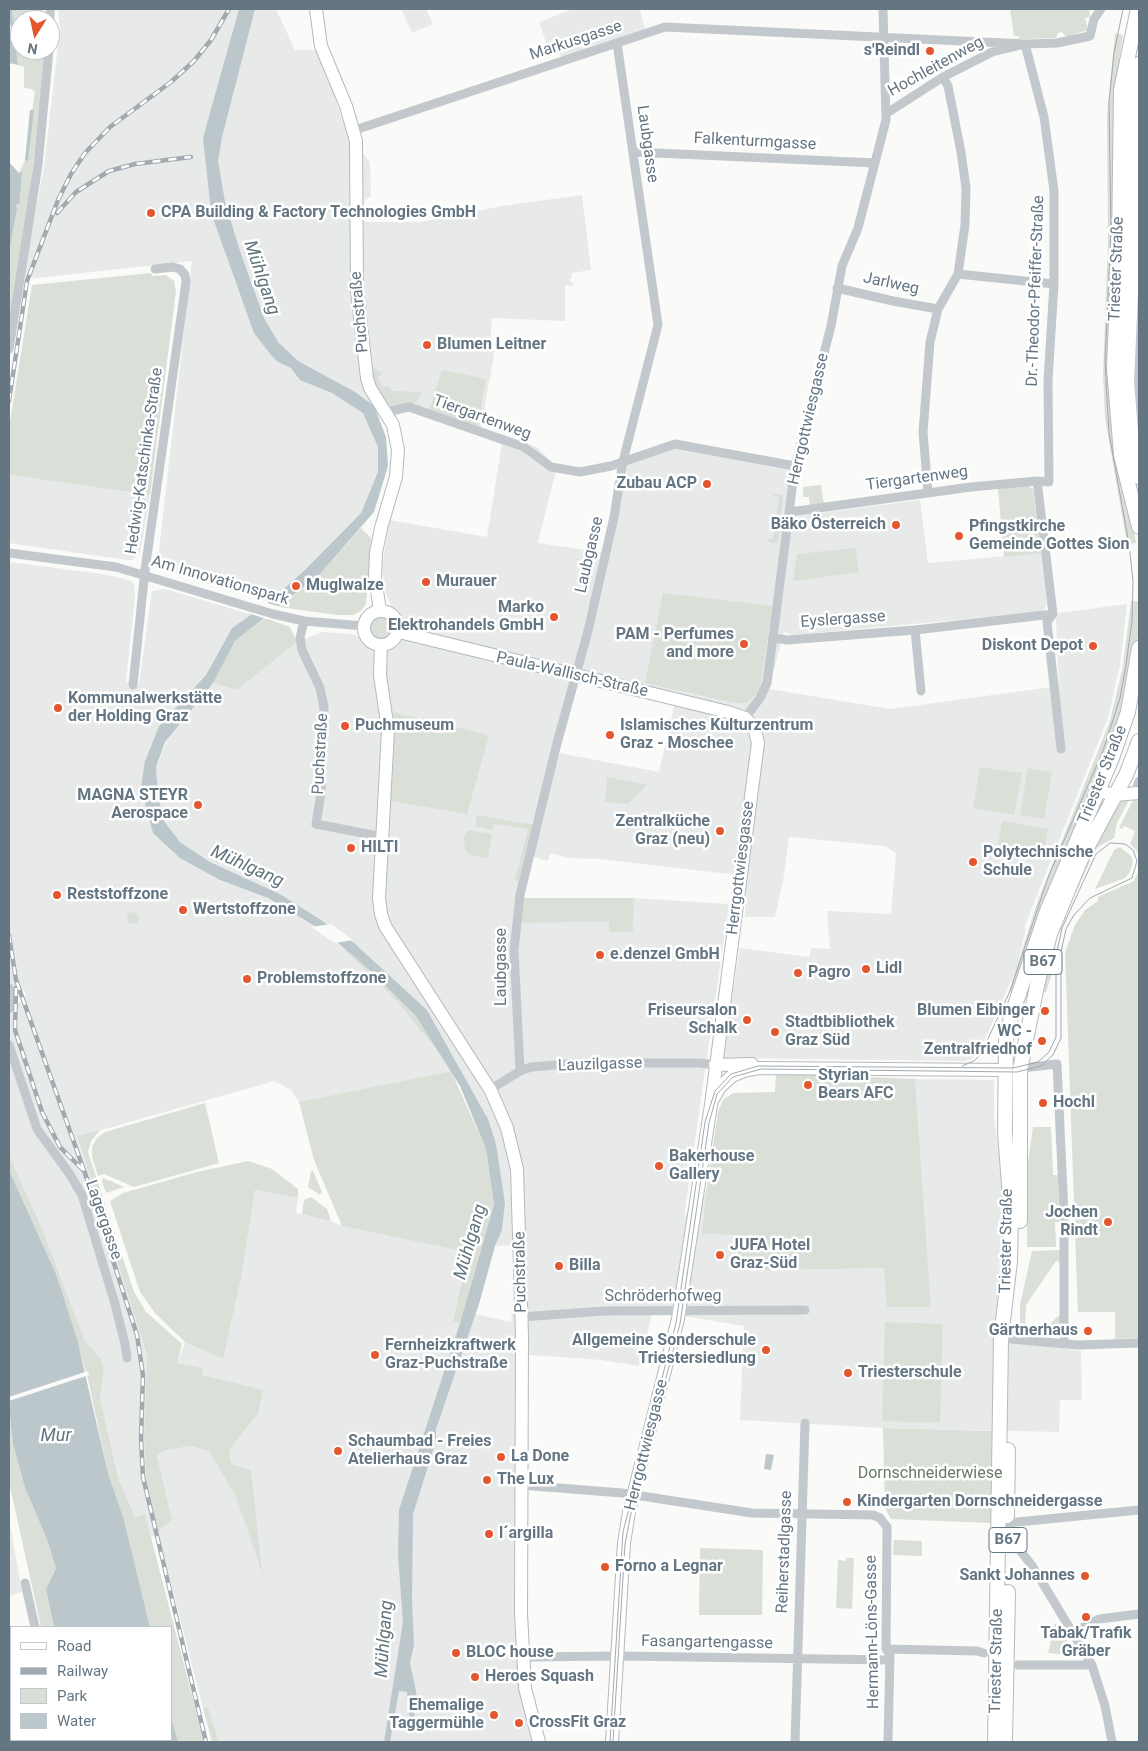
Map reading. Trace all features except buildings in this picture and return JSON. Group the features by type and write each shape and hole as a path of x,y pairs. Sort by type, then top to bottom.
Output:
{"main road":[{"name":"Puchstraße","path":"316,9 321,46 355,130 356,266 361,340 370,388 387,412 393,425 398,450 398,463 376,553 375,584 380,610"},
{"name":"Triester Straße","path":"1138,9 1121,90 1119,239 1114,368 1121,455 1139,527"},
{"name":"Triester Straße","path":"1139,64 1134,87 1132,125 1132,271 1127,382 1130,431 1139,477"},
{"path":"380,610 393,614 398,622 399,632 390,643 381,645 367,637 364,626 370,614 380,610"},
{"name":"Paula-Wallisch-Straße","path":"399,632 745,718"},
{"name":"Puchstraße","path":"381,645 380,675 388,730 379,898 385,926 490,1090 507,1128 517,1170 521,1318 521,1614 525,1688 539,1742"},
{"name":"Triester Straße","path":"995,1742 1001,1338 1010,1261 1005,1070 1006,1040 1011,1017 1047,910 1098,791 1128,712 1139,648"},
{"name":"Herrgottwiesgasse","path":"612,1742 624,1543 634,1495 680,1312 710,1105 758,743 754,727 745,718"},
{"name":"Triester Straße","path":"1005,1742 1011,1338 1020,1258 1020,1070 1026,1033 1050,934 1080,859 1126,775 1139,741"},
{"path":"1098,791 1115,795 1138,789"},
{"name":"Lauzilgasse","path":"715,1065 763,1064 778,1067"},
{"path":"710,1105 718,1089 725,1081 719,1078 715,1065"},
{"name":"Lauzilgasse","path":"725,1081 747,1070 778,1067 1005,1070"}],"street":[{"name":"Herrgottwiesgasse","path":"745,718 765,690 774,638 795,466 831,326 842,266 858,228 887,113 884,9"},
{"name":"Hochleitenweg","path":"887,113 944,77 992,52 1025,44 1058,43 1090,36 1094,19 1101,9"},
{"name":"Markusgasse","path":"355,130 665,27 1025,44"},
{"name":"Laubgasse","path":"520,1071 514,950 520,895 557,743 577,676 614,517 623,461 658,325 617,43"},
{"name":"Dr.-Theodor-Pfeiffer-Straße","path":"1025,44 1044,117 1054,191 1054,284 1048,381 1050,482"},
{"path":"9,349 38,165 48,60"},
{"path":"928,493 922,432 930,342 938,309 958,274 965,226 966,188 956,124 948,86 944,77"},
{"path":"1139,102 1139,146"},
{"name":"Falkenturmgasse","path":"634,152 875,163"},
{"name":"Hedwig-Katschinka-Straße","path":"133,685 145,575 186,282 185,275 180,269 173,267 155,269"},
{"name":"Triester Straße","path":"1139,269 1134,375 1139,433"},
{"path":"958,274 1054,284"},
{"name":"Jarlweg","path":"837,288 893,302 938,309"},
{"name":"Tiergartenweg","path":"387,412 409,407 524,447 551,467 580,472 611,466 676,444 795,466"},
{"path":"1037,481 1053,614 1047,622 1062,749"},
{"name":"Tiergartenweg","path":"790,512 971,486 1037,481 1050,482"},
{"name":"Am Innovationspark","path":"9,553 116,567 273,614 304,621 364,626"},
{"name":"Eyslergasse","path":"774,638 787,640 915,630 1053,614"},
{"name":"Puchstraße","path":"304,621 300,638 302,650 320,688 324,707 321,793 316,824 383,836"},
{"path":"915,630 921,691"},
{"path":"9,988 14,1005 9,1009"},
{"name":"Lagergasse","path":"9,1045 37,1129 69,1173 82,1196 117,1312 127,1358"},
{"name":"Lauzilgasse","path":"490,1090 520,1071 531,1068 582,1064 700,1063 715,1065"},
{"path":"1005,1070 1020,1070 1039,1065 1057,1064 1064,1213 1064,1344"},
{"name":"Schröderhofweg","path":"521,1318 604,1312 805,1310"},
{"path":"1011,1338 1064,1344 1139,1343"},
{"name":"Reiherstadlgasse","path":"795,1742 805,1423"},
{"path":"521,1486 634,1495 752,1513 801,1514"},
{"path":"1112,1742 1105,1706 1092,1665 1074,1632 1007,1529 1138,1510"},
{"name":"Hermann-Löns-Gasse","path":"801,1514 873,1515 884,1522 887,1527 886,1649 890,1660 888,1742"},
{"path":"25,1583 35,1626"},
{"path":"1074,1632 1099,1619 1139,1614"},
{"path":"886,1649 977,1651 984,1653"},
{"name":"Fasangartengasse","path":"523,1657 617,1656 890,1660"},
{"path":"1018,1664 1092,1665"}],"shaded area":[{"path":"58,9 276,9 295,50 318,50 348,136 370,162 371,196 364,201 364,222 420,222 502,206 582,195 591,270 572,273 570,282 574,283 573,286 565,285 565,321 492,318 490,348 495,349 481,428 537,447 557,467 538,543 606,553 623,461 670,445 795,466 790,511 796,516 920,500 928,563 1041,553 1047,605 1042,612 794,635 784,632 769,689 890,709 1059,686 1056,619 1058,613 1127,604 1120,665 1108,718 1024,928 1026,928 1016,970 979,1052 972,1059 966,1061 724,1058 723,1054 740,948 809,957 812,948 830,949 827,911 891,914 896,853 885,846 789,837 783,882 775,917 745,917 746,876 600,859 568,858 550,853 548,861 526,855 512,923 609,922 633,931 634,898 729,904 684,1217 706,1192 702,1234 736,1235 739,1271 884,1268 931,1307 915,1079 994,1080 994,1117 1004,1197 1003,1294 995,1327 995,1339 1081,1351 1082,1400 1060,1400 1059,1432 883,1428 740,1420 744,1326 653,1311 639,1366 601,1360 529,1355 516,1376 521,1614 539,1742 219,1742 208,1707 203,1708 158,1533 151,1537 145,1514 135,1517 118,1477 100,1398 104,1372 101,1360 85,1341 41,1226 9,1155 9,1015 26,995 24,990 9,995 9,562 103,574 129,580 134,584 135,596 126,682 139,684 152,591 165,589 246,613 253,613 232,628 206,675 159,726 145,761 153,833 220,880 268,898 339,942 416,1016 451,1071 299,1102 291,1090 274,1081 77,1137 147,1355 144,1436 146,1486 155,1527 172,1520 157,1455 166,1450 193,1446 209,1451 236,1497 263,1572 251,1470 232,1464 229,1455 231,1447 258,1414 218,1380 201,1375 202,1368 177,1363 185,1342 223,1358 241,1279 255,1190 298,1198 296,1213 327,1219 342,1226 468,1251 453,1320 460,1323 426,1429 436,1429 475,1314 511,1322 515,1282 514,1245 495,1246 502,1230 505,1203 488,1119 427,1010 353,942 321,920 280,894 210,862 180,842 164,821 158,796 156,767 169,736 213,683 237,690 297,642 322,632 351,634 381,645 390,643 399,632 398,621 386,594 382,569 389,520 487,537 502,443 407,408 387,412 374,406 373,433 378,447 378,473 361,513 308,568 269,602 157,568 192,261 37,278 23,276 44,167 56,60 60,60 60,10","holes":["579,681 675,703 659,772 559,753","393,712 488,735 467,813 395,726"]},
{"path":"401,9 426,9 433,24 412,33"},
{"path":"573,9 640,9 645,29 562,59 557,45 548,48 539,22"},
{"path":"9,475 150,495 140,554 132,560 126,560 9,543"},
{"path":"9,1518 22,1592 9,1596"}],"green space":[{"path":"11,9 43,10 11,10"},
{"path":"1010,9 1089,9 1090,17 1085,18 1088,30 1066,37 1062,32 1058,33 1056,38 1019,39 1019,36 1014,36"},
{"path":"1115,33 1123,35 1117,75 1121,466 1136,543 1127,544 1105,418 1103,374 1108,242 1107,116"},
{"path":"17,60 45,60 31,183 9,324 9,253 17,209 19,173 25,160 35,92 32,89 24,88 24,67 18,65"},
{"path":"151,273 152,276 166,275 174,281 176,291 150,495 9,475 9,428 32,285"},
{"path":"372,367 382,373 378,378 383,387 390,386 391,391 422,392 417,401 412,406 391,406 385,402 371,378"},
{"path":"442,370 486,379 478,426 429,411"},
{"path":"821,485 824,505 810,506 809,497 803,497 803,487"},
{"path":"1027,485 1033,489 1041,553 1004,557 998,489"},
{"path":"775,494 783,495 778,544 769,542 767,539 773,539 779,497 773,496"},
{"path":"361,528 371,538 366,604 361,611 353,615 337,615 280,607 320,574"},
{"path":"855,548 859,572 793,581 797,554"},
{"path":"663,593 772,606 761,682 757,693 747,703 735,703 645,683"},
{"path":"1131,601 1139,601 1138,636 1128,693 1120,719 1015,992 1009,991 1038,900 1110,721 1123,666"},
{"path":"380,617 390,624 391,628 384,638 380,639 370,632 369,628 376,618"},
{"path":"265,618 290,627 297,642 237,690 213,683 235,641"},
{"path":"393,712 489,735 467,814 391,801 395,726"},
{"path":"980,767 1022,773 1014,815 973,808"},
{"path":"1028,768 1052,772 1044,819 1020,815"},
{"path":"607,777 647,785 628,804 605,802"},
{"path":"1130,798 1117,823 1114,838 1098,847 1093,855 1062,923 1056,941 1054,960 1051,961 1052,974 1046,992 1042,992 1063,909 1112,808 1121,800"},
{"path":"1133,800 1139,800 1139,858 1137,851 1130,844 1135,831 1124,826 1122,829 1119,828"},
{"path":"477,815 533,825 518,882 515,880 528,829 494,824 493,830 475,826"},
{"path":"1002,821 1048,829 1044,852 998,845"},
{"path":"468,830 492,834 488,858 470,855 465,850 464,837"},
{"path":"1120,847 1131,856 1133,862 1130,872 1125,878 1095,889 1114,850"},
{"path":"1139,870 1139,1338 1115,1339 1115,1312 1078,1312 1065,952 1075,925 1085,910 1098,901 1098,897 1134,881"},
{"path":"523,898 634,898 633,932 609,932 609,922 519,923"},
{"path":"131,912 135,912 139,918 135,924 131,924 127,920 127,916"},
{"path":"337,942 365,966 416,1016 445,1060 396,1000"},
{"path":"451,1071 486,1149 494,1203 460,1323 453,1321 468,1252 342,1226 314,1160 299,1102"},
{"path":"776,1073 915,1079 931,1307 887,1307 884,1268 739,1271 736,1235 702,1234 718,1112 723,1100 733,1093 775,1092"},
{"path":"205,1103 219,1163 134,1187 104,1174 98,1176 92,1157 92,1147 97,1138 105,1132"},
{"path":"1033,1127 1051,1127 1053,1175 1058,1175 1059,1222 1055,1222 1056,1247 1027,1247 1027,1170"},
{"path":"100,1130 91,1141 88,1152 134,1292 146,1312 182,1344 177,1363 203,1368 202,1375 263,1390 258,1414 231,1447 229,1455 232,1464 251,1470 263,1575 236,1497 209,1451 192,1446 166,1450 157,1455 172,1520 157,1532 146,1486 144,1436 147,1355 77,1136"},
{"path":"9,1155 41,1226 85,1341 101,1359 104,1372 100,1398 118,1477 135,1517 145,1514 204,1742 178,1742 172,1720 172,1626 150,1626 124,1520 108,1473 88,1379 56,1274 9,1170"},
{"path":"248,1161 272,1169 298,1189 298,1198 255,1190 241,1279 223,1359 185,1342 155,1313 140,1292 110,1201 123,1193 197,1172"},
{"path":"311,1171 313,1171 322,1192 320,1195 308,1187"},
{"path":"103,1178 124,1187 106,1193 102,1181"},
{"path":"311,1197 327,1209 331,1221 302,1214 304,1200"},
{"path":"1061,1250 1061,1263 1056,1261 1026,1305 1025,1329 1030,1330 1030,1333 1020,1331 1020,1305 1032,1251"},
{"path":"1060,1316 1060,1334 1043,1331"},
{"path":"885,1322 943,1324 940,1423 882,1421"},
{"path":"9,1407 13,1444 25,1488 46,1537 56,1568 46,1589 54,1626 41,1626 9,1482"},
{"name":"Dornschneiderwiese","path":"883,1428 992,1431 991,1523 891,1519 885,1508"},
{"path":"894,1540 922,1541 922,1556 893,1555"},
{"path":"700,1548 763,1550 762,1615 699,1615"},
{"path":"846,1558 854,1558 852,1609 836,1608 838,1560 846,1561"},
{"path":"1055,1623 1078,1656 1048,1653"},
{"path":"208,1707 219,1742 212,1742 203,1708"},
{"path":"62,1741 102,1741 102,1742"}],"water":[{"path":"9,9 16,9 10,10 9,25"},
{"path":"239,9 255,9 222,137 218,161 225,202 240,251 264,318 278,342 298,361 355,392 374,406 386,437 388,466 374,512 320,574 235,641 213,683 165,742 156,767 158,796 164,821 180,842 210,862 280,894 321,920 353,942 427,1010 488,1119 496,1144 505,1203 502,1230 495,1246 479,1304 436,1429 436,1441 413,1514 412,1600 414,1645 410,1663 419,1706 413,1707 416,1723 418,1723 420,1728 411,1730 407,1692 399,1691 390,1742 384,1742 403,1622 398,1555 399,1510 460,1323 494,1204 486,1149 460,1086 416,1016 365,966 329,935 268,898 220,880 180,858 153,833 141,788 145,761 159,726 206,675 232,628 269,602 305,570 361,513 378,472 378,447 363,413 332,393 300,380 291,368 278,362 271,355 254,333 214,221 203,138"},
{"path":"10,44 10,60 17,60 18,65 9,63"},
{"path":"30,110 34,110 28,161 25,160"},
{"path":"9,162 19,173 22,172 19,204 16,204 17,209 9,253"},
{"name":"Mur","path":"9,1170 56,1274 77,1339 108,1473 124,1520 150,1626 54,1626 46,1589 56,1568 46,1537 25,1488 13,1444 9,1407"},
{"path":"766,1454 774,1455 771,1470 764,1469"},
{"path":"172,1720 178,1742 102,1742 172,1741"}],"pier":[{"path":"267,603 281,607 266,619 251,614"},
{"path":"331,924 353,940 335,943 311,927"},
{"path":"88,1371 89,1375 9,1401 9,1397"}],"tram line":[{"path":"962,1066 974,1061 981,1054 1010,991 1049,875 1103,751 1120,698 1126,665 1132,621 1133,581 1129,544 1109,433 1105,362 1111,231 1109,102 1114,53 1123,9"},
{"path":"610,1742 623,1532 676,1323 705,1122 715,1091 731,1074 758,1066 1013,1068 1038,1062 1049,1052 1056,1037 1056,956 1062,928 1096,854 1110,843 1125,844 1133,850 1137,861 1132,878 1090,898 1074,915 1066,929 1061,952 1061,1038 1053,1055 1041,1066 1017,1072 761,1069 733,1077 717,1094 709,1123 680,1324 631,1513 625,1544 613,1742"}],"railway":[{"path":"9,401 27,281 58,200 71,174 85,153 110,127 171,82 194,61 211,40 229,9"},
{"path":"57,213 76,192 109,171 135,164 191,157"},
{"path":"9,935 16,980 86,1176 137,1335 143,1375 141,1438 143,1477 206,1742"},
{"path":"16,988 15,1030 42,1112 60,1147 85,1172"}],"place":[{"name":"s'Reindl","path":"930,51"},
{"name":"CPA Building & Factory Technologies GmbH","path":"151,213"},
{"name":"Blumen Leitner","path":"427,345"},
{"name":"Zubau ACP","path":"707,484"},
{"name":"Bäko Österreich","path":"896,525"},
{"name":"Pfingstkirche Gemeinde Gottes Sion","path":"959,536"},
{"name":"Murauer","path":"426,582"},
{"name":"Muglwalze","path":"296,586"},
{"name":"Marko Elektrohandels GmbH","path":"554,617"},
{"name":"PAM - Perfumes and more","path":"744,644"},
{"name":"Diskont Depot","path":"1093,646"},
{"name":"Kommunalwerkstätte der Holding Graz","path":"58,708"},
{"name":"Puchmuseum","path":"345,726"},
{"name":"Islamisches Kulturzentrum Graz - Moschee","path":"610,735"},
{"name":"MAGNA STEYR Aerospace","path":"198,805"},
{"name":"Zentralküche Graz (neu)","path":"720,831"},
{"name":"HILTI","path":"351,848"},
{"name":"Polytechnische Schule","path":"973,862"},
{"name":"Reststoffzone","path":"57,895"},
{"name":"Wertstoffzone","path":"183,910"},
{"name":"e.denzel GmbH","path":"600,955"},
{"name":"Lidl","path":"866,969"},
{"name":"Pagro","path":"798,973"},
{"name":"Problemstoffzone","path":"247,979"},
{"name":"Blumen Eibinger","path":"1045,1011"},
{"name":"Friseursalon Schalk","path":"747,1020"},
{"name":"Stadtbibliothek Graz Süd","path":"775,1032"},
{"name":"WC - Zentralfriedhof","path":"1042,1041"},
{"name":"Styrian Bears AFC","path":"808,1085"},
{"name":"Hochl","path":"1043,1103"},
{"name":"Bakerhouse Gallery","path":"659,1166"},
{"name":"Jochen Rindt","path":"1108,1222"},
{"name":"JUFA Hotel Graz-Süd","path":"720,1255"},
{"name":"Billa","path":"559,1266"},
{"name":"Gärtnerhaus","path":"1088,1331"},
{"name":"Allgemeine Sonderschule Triestersiedlung","path":"766,1350"},
{"name":"Fernheizkraftwerk Graz-Puchstraße","path":"375,1355"},
{"name":"Triesterschule","path":"848,1373"},
{"name":"Schaumbad - Freies Atelierhaus Graz","path":"338,1451"},
{"name":"La Done","path":"501,1457"},
{"name":"The Lux","path":"487,1480"},
{"name":"Kindergarten Dornschneidergasse","path":"847,1502"},
{"name":"l´argilla","path":"489,1534"},
{"name":"Forno a Legnar","path":"605,1567"},
{"name":"Sankt Johannes","path":"1085,1576"},
{"name":"Tabak/Trafik Gräber","path":"1086,1617"},
{"name":"BLOC house","path":"456,1653"},
{"name":"Heroes Squash","path":"475,1677"},
{"name":"Ehemalige Taggermühle","path":"494,1715"},
{"name":"CrossFit Graz","path":"519,1723"}],"water label":[{"name":"Mühlgang","path":"261,278"},
{"name":"Mühlgang","path":"247,867"},
{"name":"Mühlgang","path":"471,1242"},
{"name":"Mühlgang","path":"385,1639"}]}
